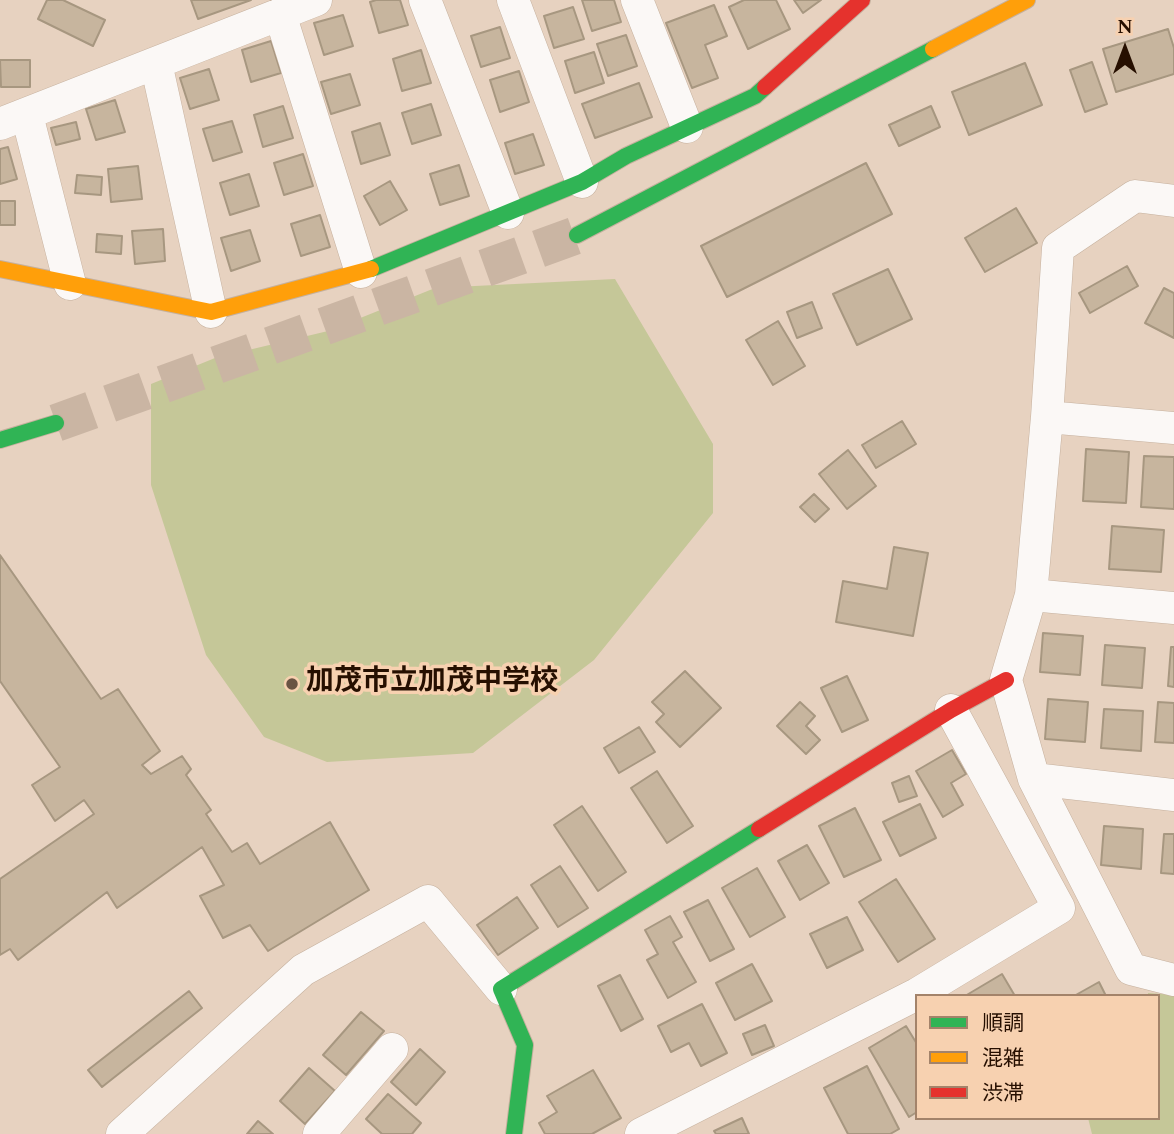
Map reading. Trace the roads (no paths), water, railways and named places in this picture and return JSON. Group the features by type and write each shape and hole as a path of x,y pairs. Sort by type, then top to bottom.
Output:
{"street":[{"path":"425,0 508,213"},
{"path":"513,0 582,182"},
{"path":"637,0 687,127"},
{"path":"0,269 211,312 361,272 582,182 626,156 755,96 862,0"},
{"path":"577,235 1027,0"},
{"path":"71,284 13,119 299,5 361,272"},
{"path":"156,63 211,312"},
{"path":"1174,201 1135,196 1058,248 1031,595 1006,680 1034,779 1131,969 1174,980"},
{"path":"1047,416 1174,428"},
{"path":"0,440 56,423"},
{"path":"1031,595 1174,608"},
{"path":"501,989 951,710 1006,680"},
{"path":"917,994 1059,908 951,710"},
{"path":"1034,779 1174,795"},
{"path":"122,1134 303,970 428,901 501,989 525,1045 514,1134"},
{"path":"641,1134 915,995"},
{"path":"318,1134 392,1049"}],"tunnel":[{"path":"56,423 577,235"}],"place":[{"name":"加茂市立加茂中学校","path":"292,684"}]}
